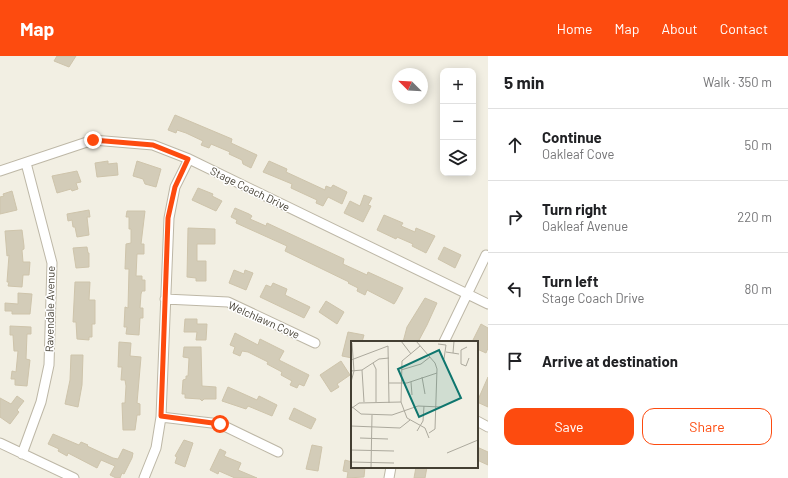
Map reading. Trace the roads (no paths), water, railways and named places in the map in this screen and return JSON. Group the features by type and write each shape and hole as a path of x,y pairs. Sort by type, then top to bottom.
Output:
{"street":[{"name":"Stage Coach Drive","path":"0,171 93,140 153,145 188,159 488,304"},
{"path":"144,478 156,448 161,416 168,218 175,187 188,159"},
{"name":"Ravendale Avenue","path":"22,454 41,402 49,365 52,264 26,163"},
{"path":"444,341 486,255"},
{"name":"Welchlawn Cove","path":"165,299 228,302 315,343"},
{"path":"161,416 220,424 278,452"},
{"path":"478,422 488,426"},
{"path":"0,443 74,478"},
{"path":"389,478 391,468"}]}
